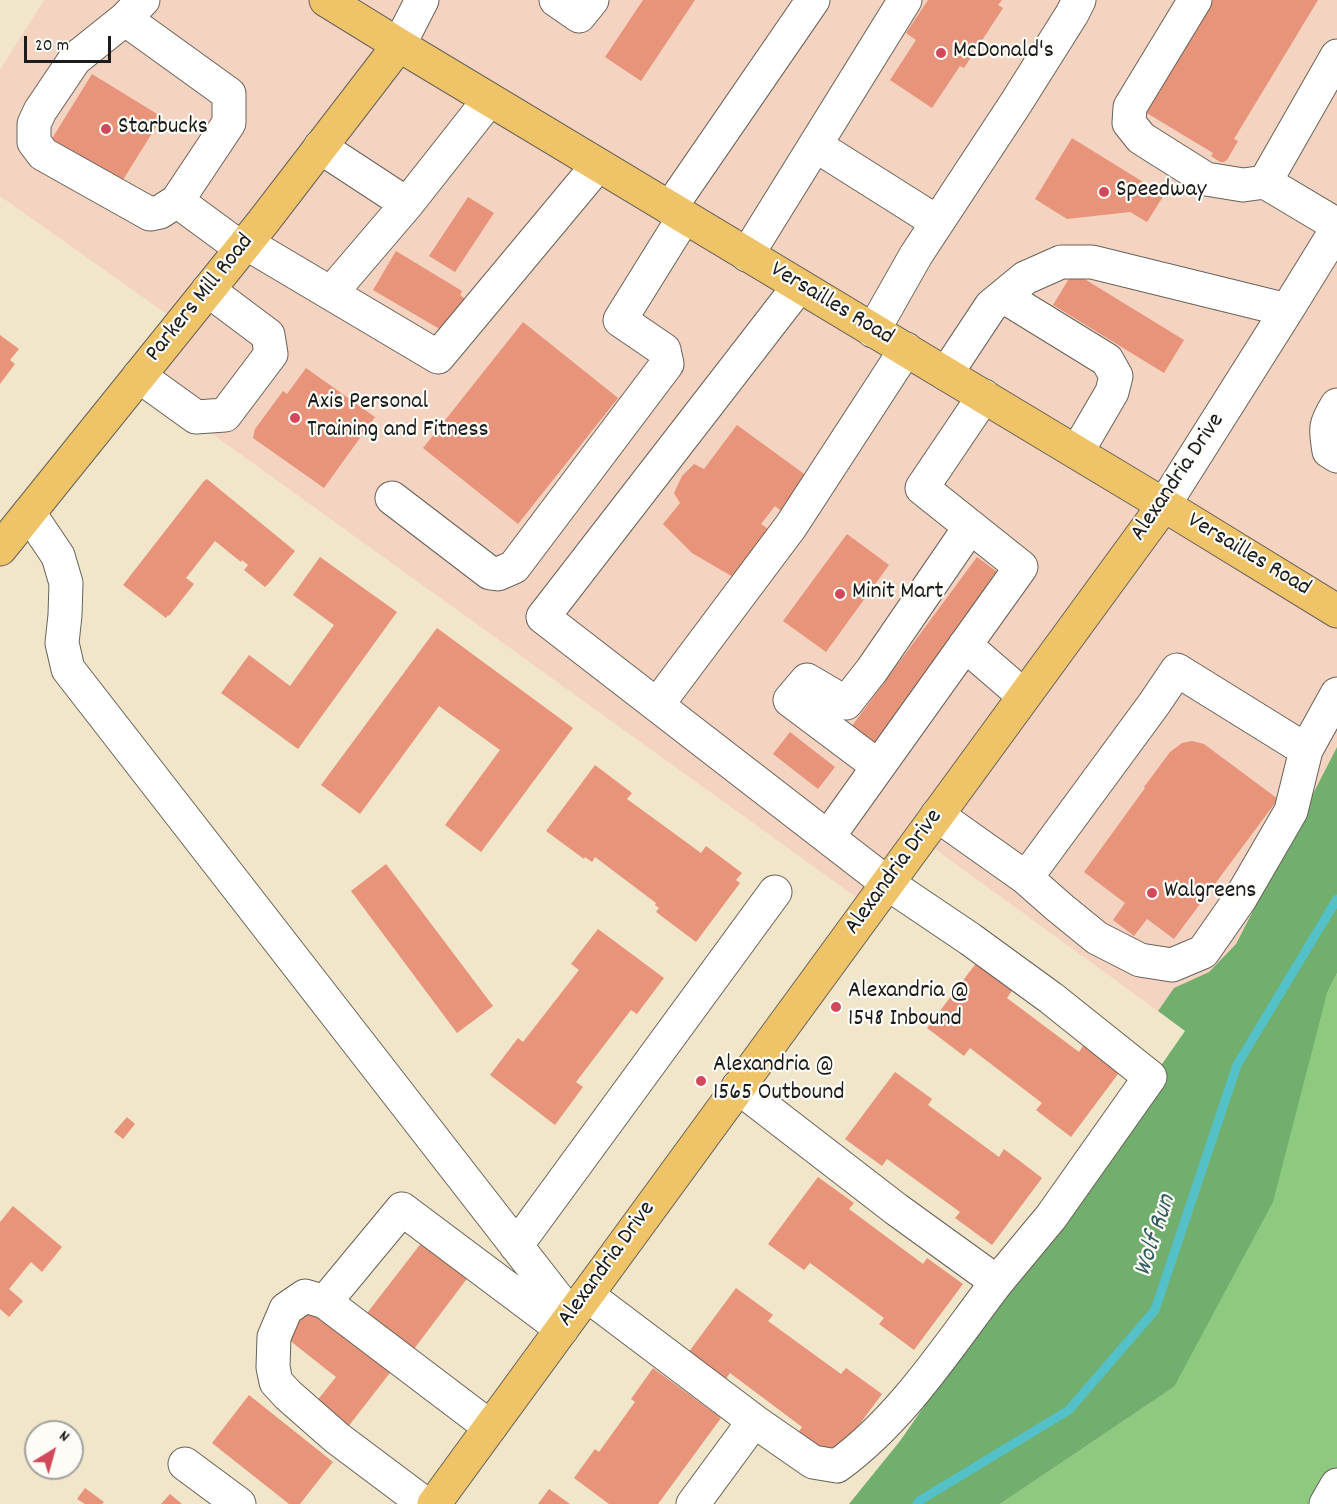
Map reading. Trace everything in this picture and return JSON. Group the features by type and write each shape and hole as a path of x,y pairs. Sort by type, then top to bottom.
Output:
{"main road":[{"name":"Versailles Road","path":"326,0 1337,610"},
{"name":"Parkers Mill Road","path":"0,549 244,246 399,45"},
{"name":"Alexandria Drive","path":"434,1504 1164,505"}],"street":[{"path":"399,45 422,0"},
{"path":"556,0 579,16 592,0"},
{"path":"392,498 490,573 498,574 514,567 667,364 664,350 620,320 677,213 813,0"},
{"path":"747,255 905,0"},
{"path":"873,331 916,255 1016,103 1079,0"},
{"path":"1195,0 1130,106 1129,123 1141,138 1206,179 1243,185 1265,182 1337,227"},
{"path":"134,9 229,94 229,123 177,201 160,212 150,214 43,154 34,142 34,124 40,111 75,59 134,9"},
{"path":"1265,182 1337,56"},
{"path":"331,293 489,100"},
{"path":"815,145 937,222"},
{"path":"320,147 406,204"},
{"path":"177,201 244,246 331,293 438,357 598,165"},
{"name":"Alexandria Drive","path":"1164,505 1337,227"},
{"path":"946,374 991,306 1025,278 1061,262 1092,262 1287,310"},
{"path":"326,1302 402,1209 754,1421 813,1462 837,1466 855,1453 909,1398 997,1282 1051,1217 1150,1077 1051,998 970,939 887,883 543,617 799,286"},
{"path":"139,376 196,417 225,415 271,354 268,335 208,290"},
{"path":"1003,296 1107,360 1116,376 1112,392 1077,452"},
{"path":"657,705 791,526 906,349"},
{"path":"828,837 1021,567 922,488 984,396"},
{"path":"1337,405 1328,420 1326,432 1329,451 1337,456"},
{"path":"29,513 58,556 66,583 62,643 68,669 516,1246 573,1314"},
{"path":"878,766 790,700 807,680 846,703 970,527"},
{"path":"965,645 1024,696"},
{"path":"1026,878 1155,704 1177,670 1306,750"},
{"path":"937,815 1026,878 1097,938 1140,960 1172,965 1203,952 1240,899 1291,811 1306,750 1337,694"},
{"path":"516,1246 775,892"},
{"path":"738,1087 896,1209 997,1282"},
{"path":"425,1504 337,1438 276,1382 273,1367 274,1337 286,1310 305,1296 326,1302 490,1428"},
{"path":"693,1504 754,1421"},
{"path":"185,1464 239,1504"},
{"path":"1326,1504 1337,1485"}],"shaded area":[{"path":"44,0 1337,0 1337,747 1236,944 1209,972 1174,989 1158,1011 920,838 870,907 136,379 181,324 0,196 0,70"}],"green space":[{"path":"1337,747 1337,973 1327,993 1273,1202 1174,1387 1000,1504 849,1504 900,1441 1185,1031 1158,1011 1174,988 1209,972 1236,944"},
{"path":"1337,973 1337,1485 1326,1504 1000,1504 1174,1387 1327,993"}],"building":[{"path":"643,0 695,0 641,81 605,57"},
{"name":"McDonald's","path":"928,0 1002,0 998,5 1003,8 964,68 960,66 932,108 890,80 916,40 906,33"},
{"path":"1212,0 1318,0 1234,139 1238,141 1224,162 1220,162 1211,156 1213,153 1145,112"},
{"path":"92,74 162,117 118,188 48,145"},
{"path":"1072,138 1164,195 1147,222 1130,212 1067,219 1035,199"},
{"path":"468,197 494,213 455,272 429,256"},
{"path":"396,251 462,291 460,295 468,301 448,334 373,290"},
{"path":"1073,272 1184,340 1164,373 1053,305"},
{"path":"523,322 618,398 518,524 423,448"},
{"path":"0,335 19,349 10,360 15,364 0,384"},
{"path":"306,368 375,417 324,488 253,438 255,429 283,391 287,394"},
{"path":"737,425 807,476 781,511 775,506 761,524 771,531 733,577 692,553 663,524 680,503 674,493 682,476 694,464 704,469"},
{"path":"207,479 295,551 265,587 244,570 248,565 215,541 186,578 194,584 166,618 123,585"},
{"path":"847,534 889,565 826,652 783,621"},
{"path":"320,557 397,612 298,749 221,693 249,655 290,686 334,625 293,595"},
{"path":"977,557 1004,577 873,754 846,734"},
{"path":"437,628 573,728 481,852 445,825 500,750 439,706 360,814 321,785"},
{"path":"790,732 835,767 818,789 773,754"},
{"name":"Walgreens","path":"1192,741 1204,744 1278,799 1174,939 1147,919 1134,936 1113,920 1125,903 1084,872 1170,752 1182,743"},
{"path":"595,765 632,793 627,799 701,853 706,846 742,873 736,880 740,883 696,942 656,912 659,908 655,905 656,903 595,857 592,862 585,857 584,859 546,831"},
{"path":"386,864 493,1006 457,1033 351,891"},
{"path":"598,929 664,978 637,1014 631,1010 576,1082 583,1087 555,1125 490,1075 518,1038 523,1042 579,970 571,964"},
{"path":"977,962 1013,989 1007,998 1079,1052 1085,1043 1121,1070 1071,1137 1036,1110 1042,1103 970,1048 964,1056 927,1028"},
{"path":"895,1072 932,1099 928,1105 999,1157 1004,1149 1042,1178 992,1245 955,1218 960,1212 887,1159 882,1166 845,1139"},
{"path":"127,1117 135,1124 123,1139 114,1132"},
{"path":"818,1177 854,1203 849,1209 923,1264 927,1258 963,1284 914,1350 879,1324 884,1318 810,1263 804,1270 768,1244"},
{"path":"13,1206 62,1247 42,1272 31,1262 9,1289 23,1301 9,1317 0,1309 0,1222"},
{"path":"429,1233 475,1268 411,1353 364,1317"},
{"path":"736,1288 773,1315 768,1321 841,1374 846,1368 882,1394 833,1460 798,1433 802,1427 730,1373 725,1380 688,1353"},
{"path":"305,1299 393,1369 344,1432 312,1407 336,1377 279,1332"},
{"path":"653,1368 721,1418 658,1504 609,1504 574,1478 595,1449 599,1452 635,1402 631,1399"},
{"path":"249,1395 333,1462 300,1504 289,1504 212,1443"},
{"path":"85,1488 104,1502 85,1504 77,1499"},
{"path":"549,1489 570,1504 538,1504"},
{"path":"170,1494 182,1504 161,1504"}],"waterway":[{"name":"Wolf Run","path":"917,1504 1069,1410 1155,1310 1237,1065 1337,899"}],"place":[{"name":"McDonald's","path":"941,53"},
{"name":"Starbucks","path":"106,129"},
{"name":"Speedway","path":"1104,192"},
{"name":"Axis Personal Training and Fitness","path":"295,418"},
{"name":"Minit Mart","path":"840,594"},
{"name":"Walgreens","path":"1152,893"},
{"name":"Alexandria @ 1548 Inbound","path":"836,1007"},
{"name":"Alexandria @ 1565 Outbound","path":"701,1081"}]}
